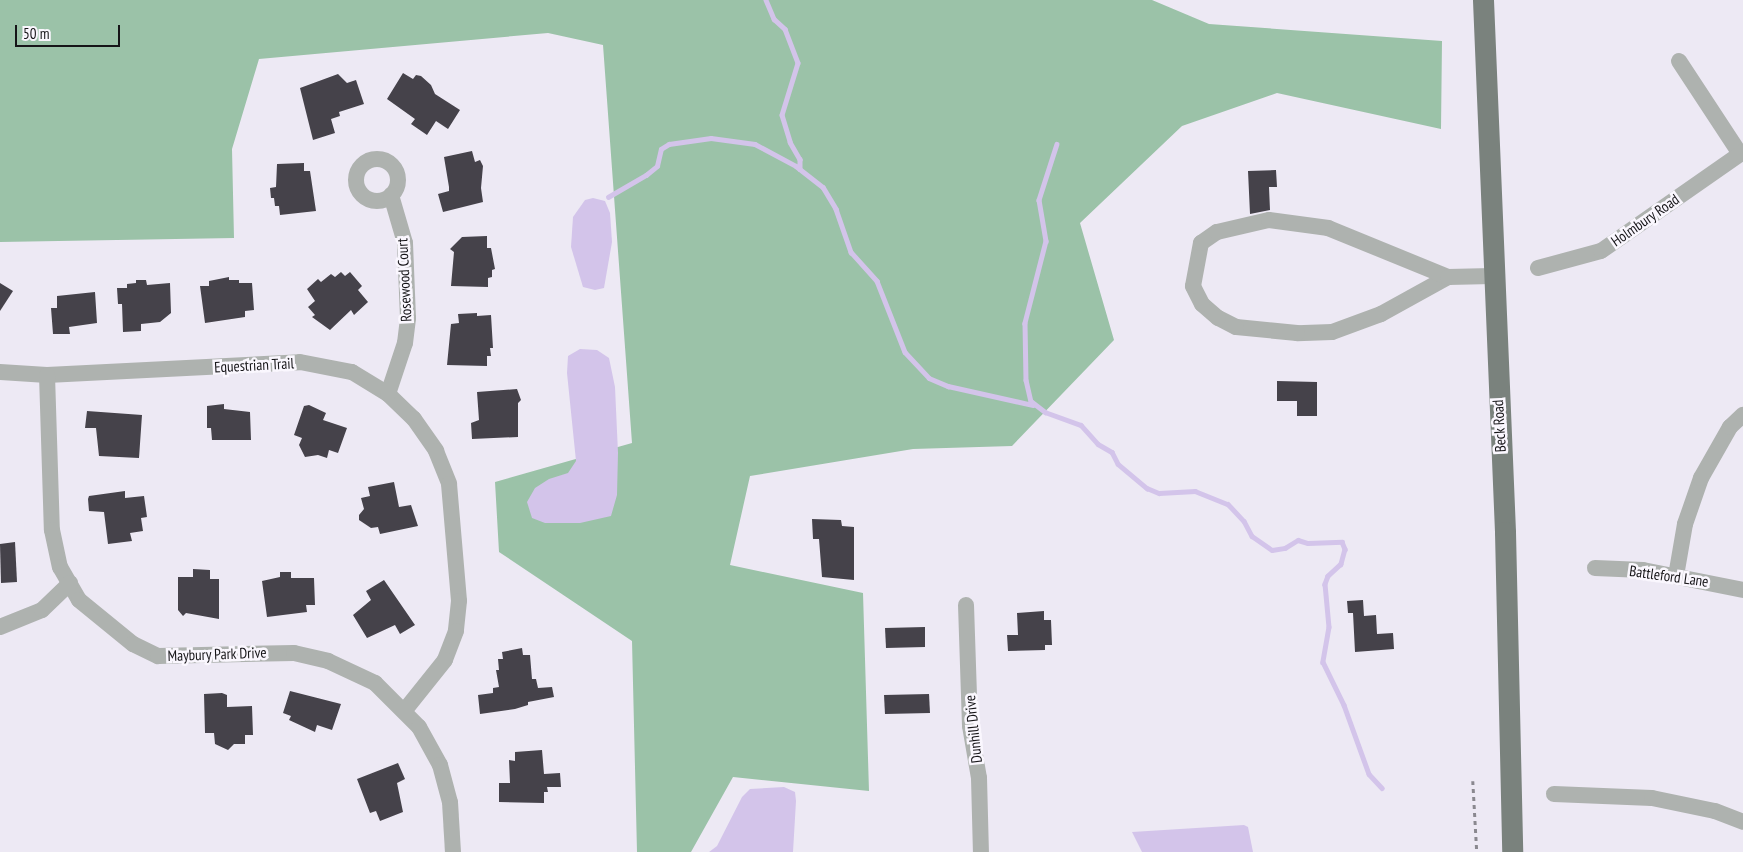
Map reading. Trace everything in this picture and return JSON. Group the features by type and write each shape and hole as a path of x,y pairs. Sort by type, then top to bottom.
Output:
{"main road":[{"name":"Beck Road","path":"1483,0 1492,276 1505,532 1512,852"}],"street":[{"path":"1679,61 1741,153"},
{"name":"Holmbury Road","path":"1538,268 1601,252 1741,153"},
{"name":"Rosewood Court","path":"388,394 405,343 408,318 405,243 391,195"},
{"path":"1448,277 1381,314 1332,332 1297,333 1236,327 1218,318 1202,304 1193,286 1201,243 1217,232 1269,220 1328,228 1448,277 1492,276"},
{"name":"Equestrian Trail","path":"0,372 47,375 300,362 352,372 388,394 420,427 436,451 449,484 459,601 456,631 445,660 405,710"},
{"name":"Maybury Park Drive","path":"47,375 52,530 60,567 79,600 133,644 158,656 278,652 312,656 344,667 375,683 405,710 440,765 450,802 453,852"},
{"path":"1676,576 1686,524 1701,478 1730,428 1743,415"},
{"name":"Battleford Lane","path":"1595,568 1676,576 1743,590"},
{"path":"0,627 42,610 70,583"},
{"name":"Dunhill Drive","path":"966,605 970,726 979,778 982,852"},
{"path":"1554,794 1652,798 1715,811 1743,822"}],"path":[{"path":"1474,780 1477,852"}],"green space":[{"path":"0,0 1152,0 1209,24 1442,41 1441,129 1277,93 1182,126 1080,223 1114,340 1012,446 913,449 750,476 730,565 863,593 869,791 733,777 691,852 637,852 632,641 499,552 495,482 632,443 603,45 548,33 259,59 232,149 234,238 0,242"}],"shaded area":[{"path":"593,198 605,201 610,213 612,242 604,288 595,290 583,287 571,247 573,217 585,200"},
{"path":"580,349 597,350 609,358 615,387 618,453 617,495 611,516 580,523 545,523 532,518 527,502 535,488 549,479 568,473 576,461 567,373 568,356"},
{"path":"784,787 795,792 793,852 709,852 717,846 742,797 750,789"},
{"path":"1244,825 1248,827 1253,852 1142,852 1132,832"}],"building":[{"path":"403,73 413,79 416,75 421,76 431,85 435,94 460,110 448,129 436,121 427,135 411,124 415,119 387,99"},
{"path":"338,74 347,83 356,80 364,104 339,112 340,116 331,119 335,133 313,140 300,88"},
{"path":"472,151 475,162 480,160 483,166 481,188 483,202 443,212 438,194 449,191 444,157"},
{"path":"304,163 304,171 310,171 316,211 280,215 279,206 275,206 274,198 271,198 270,188 276,187 277,164"},
{"path":"1276,170 1277,187 1269,187 1270,210 1250,214 1248,171"},
{"path":"487,236 487,248 491,248 495,269 492,270 492,277 488,278 488,287 451,286 454,252 450,249 462,237"},
{"path":"341,272 345,276 350,272 362,286 358,290 368,302 354,315 351,310 330,330 312,317 315,315 308,307 315,301 307,289 318,279 321,282 331,274 335,277"},
{"path":"229,277 229,280 239,280 239,283 252,283 254,310 245,311 245,317 205,323 200,286 209,286 209,281"},
{"path":"136,280 146,280 147,285 170,283 171,313 160,322 141,324 141,331 123,332 122,304 118,304 117,288 127,288 127,284 136,283"},
{"path":"0,283 13,291 0,311"},
{"path":"95,292 97,323 69,327 70,334 53,334 51,308 57,308 57,296"},
{"path":"477,313 477,316 491,315 493,348 490,348 491,356 487,356 487,366 447,365 451,324 459,323 458,314"},
{"path":"1277,381 1317,382 1317,416 1297,416 1297,401 1277,401"},
{"path":"517,389 521,400 518,403 518,437 472,439 471,423 479,420 477,392"},
{"path":"224,404 224,409 250,412 251,440 212,440 211,428 207,428 207,406"},
{"path":"309,405 326,413 323,420 347,428 338,453 329,450 327,458 318,455 305,457 299,445 302,438 294,435 304,406"},
{"path":"87,411 142,415 139,458 99,456 96,428 85,428"},
{"path":"394,482 399,507 411,505 418,526 380,534 378,527 371,528 359,520 359,515 364,509 361,498 370,496 368,487"},
{"path":"125,491 125,498 144,496 147,517 141,518 143,531 130,533 132,541 108,544 104,512 89,511 88,499 89,496"},
{"path":"812,519 841,520 842,526 854,527 854,580 822,577 819,539 813,539"},
{"path":"15,542 17,582 1,583 0,544"},
{"path":"193,569 210,570 210,579 219,579 219,619 186,613 183,616 178,610 178,577 193,577"},
{"path":"280,572 291,572 291,578 314,578 315,605 306,605 307,612 267,617 262,581 280,577"},
{"path":"384,580 415,625 400,634 395,625 367,638 353,615 371,600 366,591"},
{"path":"1363,600 1364,616 1376,615 1377,634 1393,633 1394,649 1355,652 1353,613 1348,613 1347,601"},
{"path":"1044,611 1044,620 1051,620 1052,645 1045,645 1045,650 1008,651 1007,635 1018,635 1017,613"},
{"path":"925,627 925,647 886,648 885,628"},
{"path":"522,648 523,655 530,655 532,679 536,679 538,688 552,687 554,697 528,702 528,705 515,709 480,714 478,695 493,693 493,688 499,687 496,670 499,670 498,659 503,659 502,652"},
{"path":"290,691 341,704 332,730 317,725 315,732 289,720 291,716 283,713"},
{"path":"222,693 227,695 227,707 252,706 253,735 245,735 245,744 234,744 228,750 215,744 214,733 205,733 204,694"},
{"path":"929,694 930,713 885,714 884,695"},
{"path":"542,750 544,774 560,773 561,787 547,787 548,792 544,792 544,803 499,802 499,783 510,783 509,760 515,761 515,752"},
{"path":"398,763 405,779 397,783 403,812 380,821 376,811 370,813 357,779"}],"waterway":[{"path":"766,0 774,19 785,29 798,63 782,115 790,142 800,159 800,169"},
{"path":"608,197 646,175 657,166 661,149 669,144 711,138 755,144 796,166 823,187 836,209 851,252 877,281 905,352 929,378 948,386 1033,405"},
{"path":"1057,144 1039,200 1046,241 1025,323 1026,380 1031,401 1045,412 1081,425 1098,444 1112,452 1118,464 1147,488 1159,493 1195,491 1228,504 1244,521 1252,536 1272,550 1285,548 1298,540 1308,543 1342,542 1345,549 1341,564 1328,576 1325,584 1329,627 1323,662 1344,705 1369,774 1382,788"}]}
